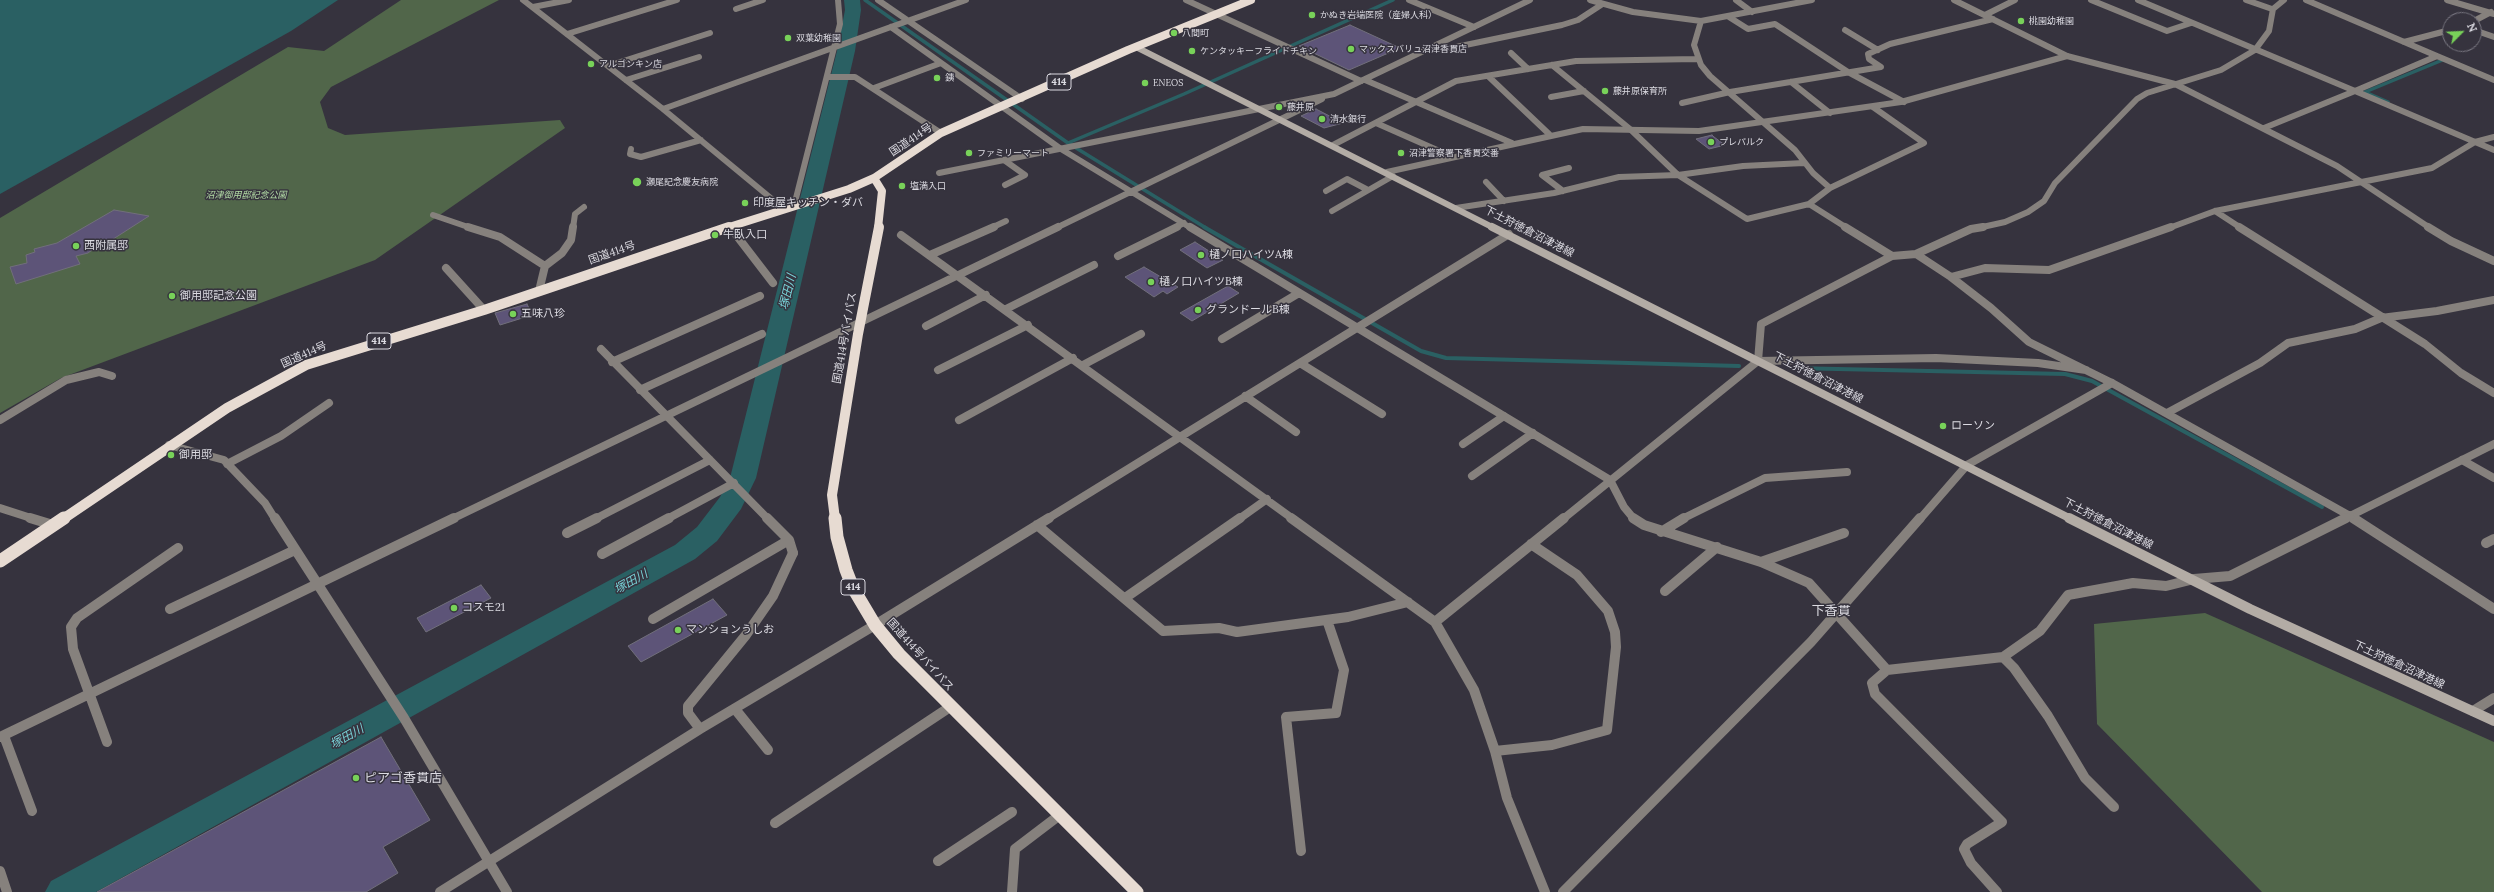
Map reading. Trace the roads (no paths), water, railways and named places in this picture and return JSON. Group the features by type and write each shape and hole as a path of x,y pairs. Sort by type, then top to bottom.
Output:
{"highway":[{"name":"国道414号","path":"0,561 169,445 227,408 306,365 484,310 730,226 849,189 874,178 941,133 1004,107 1136,47 1251,0"},
{"name":"国道414号バイパス","path":"874,178 882,191 882,209 861,320 832,495 837,537 846,570 853,588 875,625 899,654 950,707 1060,814 1137,892"}],"main road":[{"name":"下土狩徳倉沼津港線","path":"1136,47 1333,145 2250,609 2494,721"}],"street":[{"path":"523,0 700,140 792,206 837,46 840,24 838,0"},
{"path":"533,7 569,0"},
{"path":"567,34 677,0"},
{"path":"736,9 763,0"},
{"path":"878,0 1022,99"},
{"path":"662,109 966,0"},
{"path":"1186,0 1363,81 1512,143"},
{"path":"1409,0 1474,27"},
{"path":"32,811 2,736 782,360 861,320 958,275 1530,0"},
{"path":"1590,0 1633,12 1701,21 1729,17 1812,0"},
{"path":"1736,0 1752,12"},
{"path":"1954,0 2067,56 2175,84 2264,128 2363,182 2405,212 2444,237 2494,261"},
{"path":"1985,15 2015,0"},
{"path":"2091,0 2167,32 2191,23"},
{"path":"2138,0 2494,150"},
{"path":"2246,0 2272,9"},
{"path":"1758,361 1761,324 1892,256 1916,254 1971,229 1998,225 2028,212 2044,201 2055,183 2132,103 2147,93 2221,70 2255,50 2269,31 2272,9 2284,0"},
{"path":"2306,0 2494,80"},
{"path":"2447,0 2492,12"},
{"path":"1433,47 1451,48 1562,25 1578,20 1601,4"},
{"path":"2482,17 2492,12"},
{"path":"1729,17 1748,30 1775,24 1848,72 1904,102"},
{"path":"1682,103 1730,92 1880,67 1869,59 1868,54 1890,44 1993,19"},
{"path":"1701,21 1694,45 1697,59 1710,76 1795,150 1804,163 1830,188"},
{"path":"891,27 1061,149 1299,293 1360,326 1610,480 1624,507 1634,519 1660,532 1717,547 1761,562 1809,583 1887,670"},
{"path":"1845,30 1878,50"},
{"path":"2404,42 2442,32"},
{"path":"608,66 710,33"},
{"path":"2482,33 2494,38"},
{"path":"1511,53 1528,69"},
{"path":"1332,211 1368,190 1390,174 1549,134 1583,128 1699,131 1873,107 1904,102 2067,56"},
{"path":"2264,128 2310,111 2437,56"},
{"path":"626,80 699,57"},
{"path":"1333,145 1456,81 1576,61 1697,59"},
{"path":"874,88 941,63"},
{"path":"1552,65 1630,129 1678,175 1747,219 1809,204 1830,188 1924,143 1873,107"},
{"path":"1488,76 1549,134"},
{"path":"829,77 855,77 941,133"},
{"path":"1791,82 1830,113"},
{"path":"1552,97 1584,91"},
{"path":"939,173 1334,94"},
{"path":"1376,123 1453,157"},
{"path":"1951,277 1985,268 2049,270 2215,212 2432,168 2475,142 2494,137"},
{"path":"631,149 629,152 634,156 646,156 700,140"},
{"path":"1004,160 1025,175 1005,185"},
{"path":"1456,208 1563,191 1619,177 1678,175 1743,166 1804,163"},
{"path":"1563,191 1542,175 1569,168"},
{"path":"1326,191 1347,179 1368,190"},
{"path":"1486,182 1504,201"},
{"path":"1809,204 1892,256"},
{"path":"539,291 545,266 562,253 571,240 575,214 584,207"},
{"path":"2215,212 2381,318 2425,344 2461,373 2494,393"},
{"path":"433,215 500,237 545,266"},
{"path":"930,255 1006,221"},
{"path":"1118,256 1184,223"},
{"path":"730,226 773,283"},
{"path":"440,892 700,729 875,625 1509,234"},
{"path":"901,235 1028,325 1435,622 1474,690 1495,751 1507,798 1545,892"},
{"path":"1916,254 1951,277 1991,308 2029,342 2112,383 2350,516 2494,609"},
{"path":"1006,310 1094,265"},
{"path":"446,268 484,310"},
{"path":"1222,339 1299,293"},
{"path":"926,326 986,295"},
{"path":"612,362 760,296"},
{"path":"2167,413 2260,363 2283,345 2305,338 2355,329 2381,318 2437,311 2494,300"},
{"path":"938,370 1028,325"},
{"path":"640,390 762,334"},
{"path":"1083,365 1141,334"},
{"path":"601,350 789,540 793,553 774,596 746,636 688,706 688,713 700,729"},
{"path":"959,420 1073,358"},
{"path":"1435,622 1758,361 1936,358 2038,362 2086,370"},
{"path":"1300,363 1382,414"},
{"path":"0,420 66,380 99,372 112,376"},
{"path":"1563,892 1811,642 1967,465 2112,383"},
{"path":"1245,396 1296,432"},
{"path":"227,464 281,436 329,403"},
{"path":"1463,444 1504,416"},
{"path":"1472,476 1533,433"},
{"path":"1997,892 1971,862 1964,849 1967,844 2002,822 1875,694 1872,683 1887,670 2003,657 2040,631 2068,595 2133,583 2166,586 2194,580 2230,576 2494,444"},
{"path":"169,445 214,456 227,464 265,503 404,718 507,892"},
{"path":"567,533 710,460"},
{"path":"2462,460 2494,478"},
{"path":"1660,532 1673,523 1765,478 1847,472"},
{"path":"602,554 732,481"},
{"path":"1125,598 1267,499"},
{"path":"0,508 53,525"},
{"path":"1037,525 1163,631 1219,628 1237,632 1327,620 1408,602"},
{"path":"1761,562 1844,533"},
{"path":"653,619 789,540"},
{"path":"1495,751 1552,746 1607,730 1616,647 1615,632 1608,611 1577,575 1531,544"},
{"path":"1665,591 1717,547"},
{"path":"107,742 73,649 71,627 77,618 178,548"},
{"path":"170,609 295,550"},
{"path":"1301,851 1286,716 1336,713 1344,670 1327,620"},
{"path":"2003,657 2014,668 2036,697 2085,778 2114,807"},
{"path":"2473,711 2494,698"},
{"path":"775,823 950,707"},
{"path":"735,709 768,750"},
{"path":"938,861 1012,812"},
{"path":"1012,892 1015,849 1060,814"},
{"path":"0,873 7,892"}],"waterway":[{"name":"塚田川","path":"63,892 685,552 707,534 731,502 743,478 846,51 853,10 852,0"},
{"path":"865,0 1068,143"},
{"path":"1068,143 1184,94 1393,0"},
{"path":"2388,102 2365,92 2445,59"},
{"path":"1068,143 1206,228"},
{"path":"1204,227 1421,351 1446,358 1739,366"},
{"path":"1792,368 2065,374 2092,381 2322,507"}],"place":[{"name":"かぬき岩端医院（産婦人科）","path":"1312,15"},
{"name":"桃園幼稚園","path":"2021,21"},
{"name":"八間町","path":"1174,33"},
{"name":"双葉幼稚園","path":"788,38"},
{"name":"マックスバリュ沼津香貫店","path":"1351,49"},
{"name":"ケンタッキーフライドチキン","path":"1192,51"},
{"name":"アルゴンキン店","path":"591,64"},
{"name":"銕","path":"937,78"},
{"name":"ENEOS","path":"1145,83"},
{"name":"藤井原保育所","path":"1605,91"},
{"name":"藤井原","path":"1279,107"},
{"name":"清水銀行","path":"1322,119"},
{"name":"プレパルク","path":"1711,142"},
{"name":"ファミリーマート","path":"969,153"},
{"name":"沼津警察署下香貫交番","path":"1401,153"},
{"name":"瀬尾記念慶友病院","path":"637,182"},
{"name":"塩満入口","path":"902,186"},
{"name":"印度屋キッチン・ダバ","path":"745,203"},
{"name":"牛臥入口","path":"715,235"},
{"name":"西附属邸","path":"76,246"},
{"name":"樋ノ口ハイツA棟","path":"1201,255"},
{"name":"樋ノ口ハイツB棟","path":"1151,282"},
{"name":"御用邸記念公園","path":"172,296"},
{"name":"グランドールB棟","path":"1198,310"},
{"name":"五味八珍","path":"513,314"},
{"name":"ローソン","path":"1943,426"},
{"name":"御用邸","path":"171,455"},
{"name":"コスモ21","path":"454,608"},
{"name":"マンションうしお","path":"678,630"},
{"name":"ピアゴ香貫店","path":"356,778"}],"district":[{"name":"下香貫","path":"1831,611"}],"park label":[{"name":"沼津御用邸記念公園","path":"246,195"}]}
